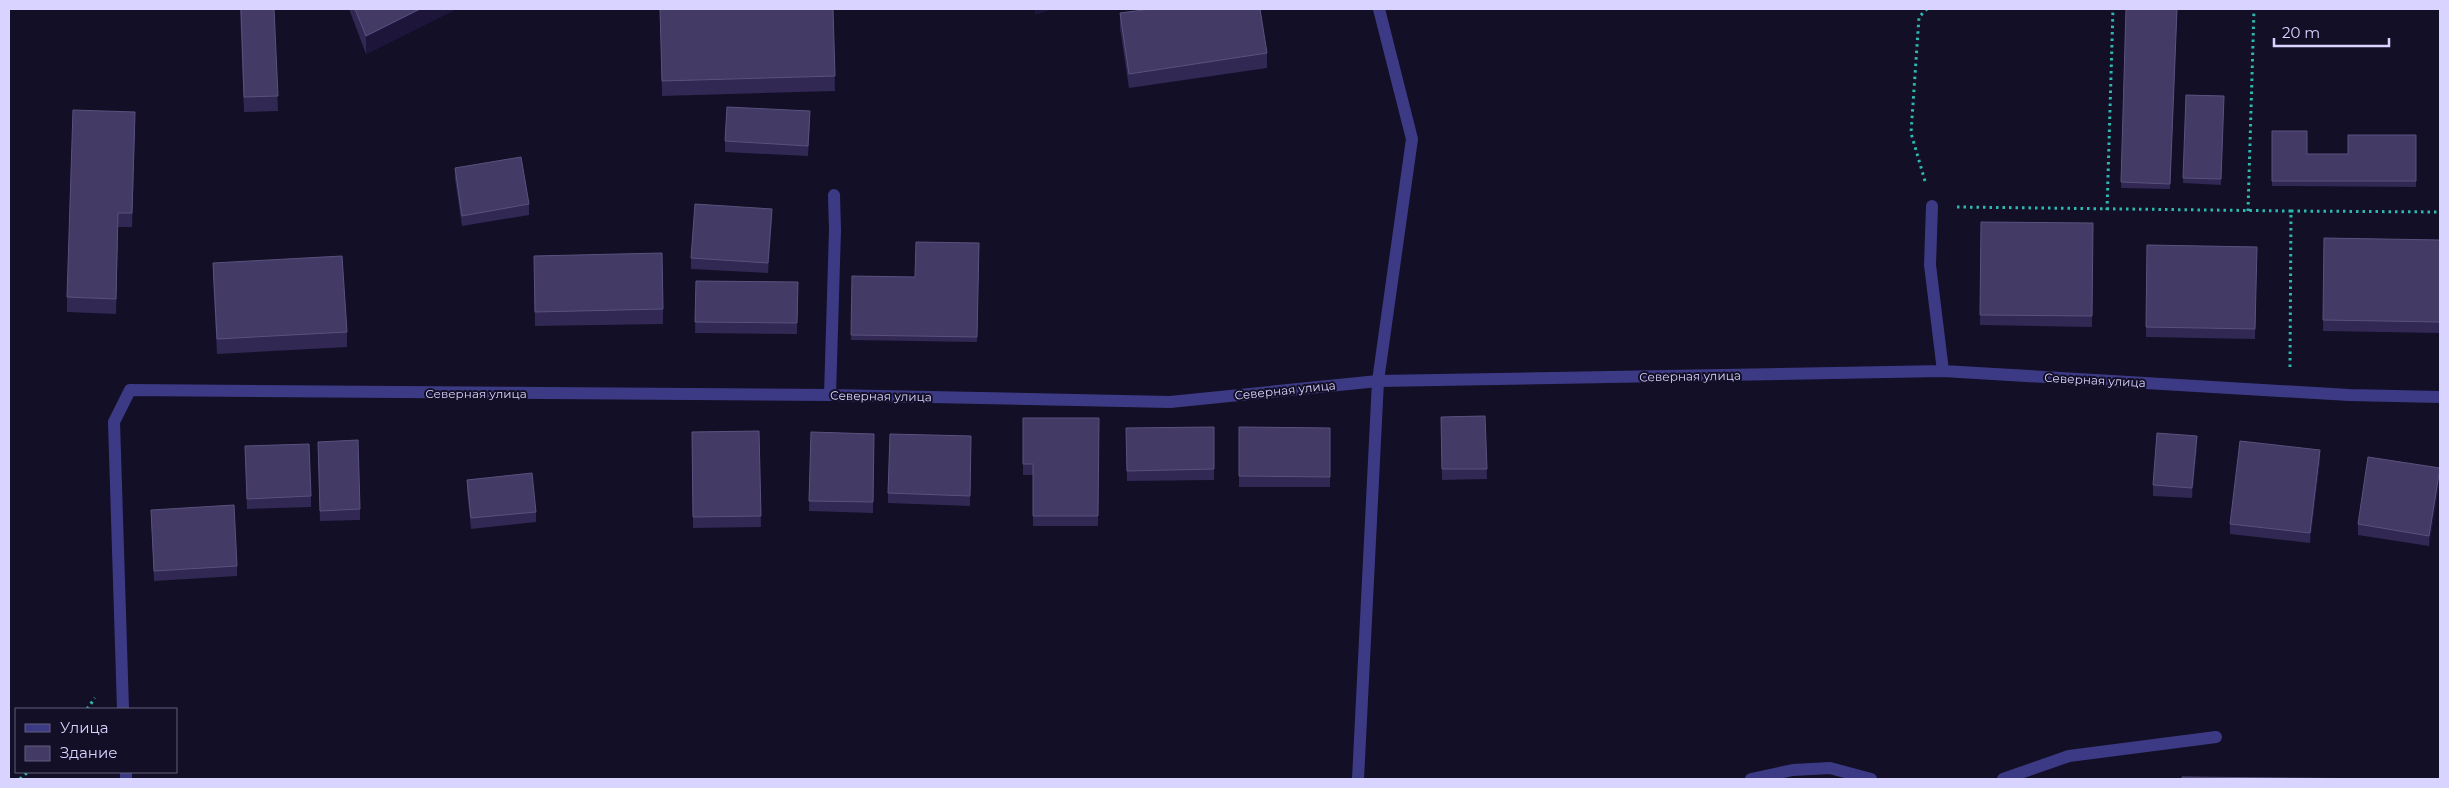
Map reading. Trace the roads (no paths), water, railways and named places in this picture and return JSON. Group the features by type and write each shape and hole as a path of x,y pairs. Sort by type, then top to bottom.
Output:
{"street":[{"path":"1358,779 1378,381 1412,140 1379,9"},
{"path":"830,396 836,230 834,195"},
{"path":"1932,206 1930,265 1942,371"},
{"name":"Северная улица","path":"123,708 114,422 130,390 830,396 1170,402 1378,381 1942,371 2290,391 2440,397"},
{"path":"2003,779 2068,756 2216,737"},
{"path":"1751,779 1793,770 1871,779"}]}
